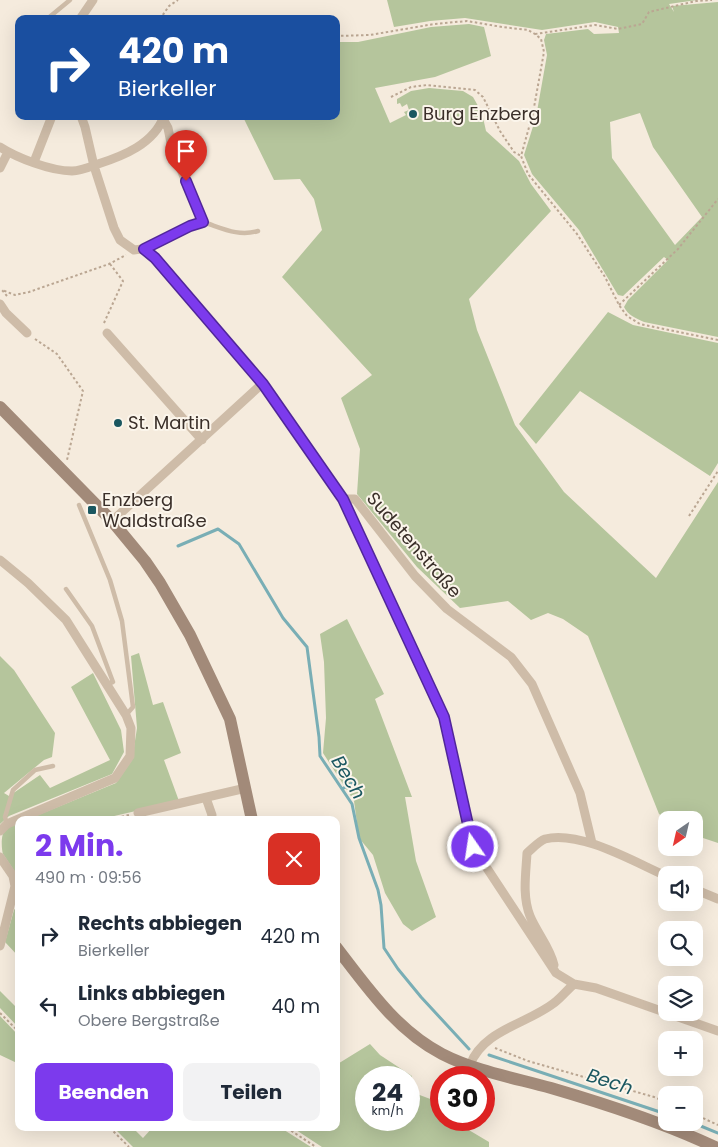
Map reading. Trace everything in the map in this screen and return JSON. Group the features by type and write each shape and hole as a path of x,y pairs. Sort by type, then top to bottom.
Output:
{"main road":[{"path":"0,407 112,521 145,561 160,583 190,635 230,719 251,816"},
{"path":"340,952 376,1000 394,1019 442,1054 470,1065 638,1116 715,1147"}],"street":[{"path":"83,15 93,0"},
{"path":"34,162 50,120"},
{"path":"82,120 94,166 114,228 120,240 134,250 144,249 190,226 203,222 172,148 168,128 164,120"},
{"path":"0,147 34,162 56,169 73,171 122,156 143,144 161,120"},
{"path":"0,168 8,152"},
{"path":"144,249 155,258 263,384 343,499 444,717 473,847 556,973 574,984 596,988 718,1031"},
{"path":"0,304 6,313 27,333"},
{"path":"107,333 202,440"},
{"path":"112,521 263,384"},
{"name":"Sudetenstraße","path":"343,499 355,499 415,576 447,609 511,657 532,684 580,793 592,843"},
{"path":"0,560 28,583 66,620 126,715 131,728 130,756 115,778 28,816"},
{"path":"138,813 246,788"},
{"path":"206,798 212,816"},
{"path":"3,827 15,822"},
{"path":"556,973 551,954 530,915 525,897 527,853 543,839 560,838 592,843 658,872"},
{"path":"0,857 13,876 15,886 0,946"},
{"path":"703,893 718,900"},
{"path":"470,1065 483,1043 553,1004 574,984"}],"lane":[{"path":"52,15 70,0"},
{"path":"203,222 232,232 247,234 258,230"},
{"path":"79,505 110,580 122,621 133,707 126,715"},
{"path":"66,589 92,626 113,682 107,684"},
{"path":"3,827 13,790 35,770 52,766"}],"path":[{"path":"163,15 169,6 178,0"},
{"path":"535,34 595,24 618,29 642,24 649,12 696,1 712,0"},
{"path":"340,36 370,36 434,24 467,21 528,30 535,34 541,39 544,52 534,113 521,156 528,174 577,234 605,277 619,305 627,316 640,324 718,340"},
{"path":"391,97 411,87 427,85 475,90 483,97 500,131 514,152 521,156"},
{"path":"619,305 678,249 718,199"},
{"path":"11,301 2,290 15,295 109,264 126,256"},
{"path":"107,333 102,327 123,281 109,264"},
{"path":"27,333 57,354 83,391 68,450 67,464 62,470"},
{"path":"689,516 718,471"},
{"path":"125,816 138,813"},
{"path":"0,1013 15,1028"},
{"path":"483,1043 528,1061 658,1099"},
{"path":"703,1118 718,1125"},
{"path":"113,1131 129,1147"},
{"path":"292,1131 316,1147"}],"green space":[{"path":"387,0 697,0 669,4 674,12 672,6 718,2 718,337 644,322 630,314 624,307 628,300 668,260 664,257 623,296 618,295 579,230 532,174 524,155 536,117 547,55 544,40 546,34 588,29 594,34 619,33 618,27 595,22 542,30 465,18 394,27","holes":["640,113 653,147 702,217 675,245 612,158 610,122"]},
{"path":"469,24 484,27 491,56 435,77 375,88 390,123 406,115 404,112 409,110 407,104 402,107 400,103 397,104 397,99 411,91 429,88 463,91 473,97 482,113 486,131 519,161 531,184 551,211 469,299 477,330 515,425 564,492 656,578 718,482 718,843 703,838 703,811 658,811 588,636 563,619 548,613 531,620 508,601 460,608 417,567 357,494 360,449 341,398 372,375 282,277 322,230 314,199 300,179 274,180 244,120 340,120 340,42 358,42 431,27"},
{"path":"608,312 633,325 718,343 718,463 710,476 580,391 536,444 519,424"},
{"path":"347,619 384,694 375,699 412,797 405,797 416,861 436,917 412,931 403,924 385,893 373,855 359,838 354,801 323,753 326,718 324,662 320,634"},
{"path":"139,653 153,705 163,702 181,753 164,760 179,801 114,816 36,816 116,783 132,760 137,728 131,656"},
{"path":"0,656 14,670 55,733 52,757 44,760 4,793 9,796 40,775 50,788 110,760 71,687 93,673 121,730 124,752 112,774 9,816 0,824"},
{"path":"15,824 15,872 3,854 2,844 3,833 6,828"},
{"path":"15,909 15,953 5,942"},
{"path":"0,991 15,1006 15,1024 0,1008"},
{"path":"0,1016 15,1032 15,1062 0,1055"},
{"path":"370,1044 380,1055 397,1066 355,1066 355,1131 420,1131 420,1095 430,1099 430,1131 470,1131 489,1142 489,1147 322,1147 298,1131 340,1131 340,1063"},
{"path":"117,1131 136,1131 143,1138 149,1131 286,1131 311,1147 133,1147"}],"waterway":[{"name":"Bech","path":"178,546 218,529 239,544 283,618 307,647 320,756 352,804 359,838 378,890 384,948 421,997 469,1049"},
{"path":"342,789 354,782"},
{"name":"Bech","path":"489,1055 658,1111"},
{"name":"Bech","path":"703,1127 718,1133"}],"place":[{"name":"Burg Enzberg","path":"413,114"},
{"name":"St. Martin","path":"118,423"},
{"name":"Enzberg Waldstraße","path":"92,510"}],"route":[{"path":"186,181 203,222 190,226 144,249 155,258 263,384 343,499 444,717 473,847"}]}
